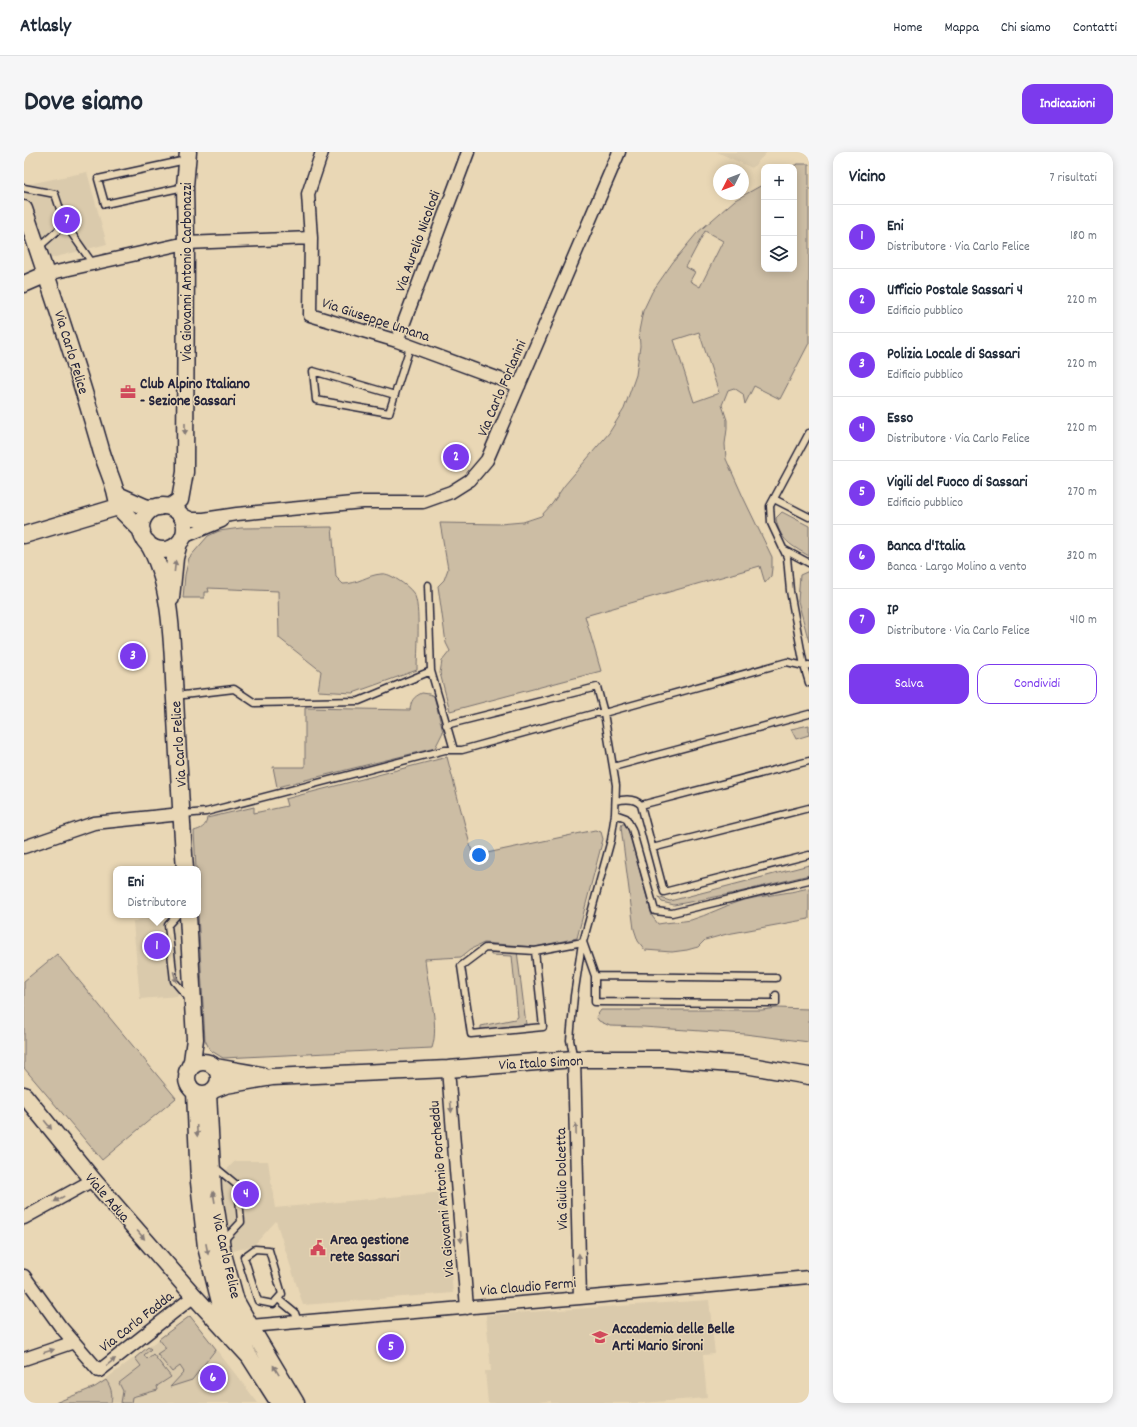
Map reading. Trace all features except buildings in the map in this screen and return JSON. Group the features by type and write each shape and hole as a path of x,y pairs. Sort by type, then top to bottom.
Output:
{"main road":[{"name":"Via Giovanni Antonio Carbonazzi","path":"170,509 180,500 185,472 185,186 188,156"},
{"name":"Via Carlo Felice","path":"24,209 47,274 118,501 144,537 154,553 158,563 170,618 185,866"},
{"path":"24,284 47,274"},
{"path":"24,535 118,501 147,508 170,509 185,525 185,531 181,540 170,548 155,548 144,537 144,518 152,509 170,509"},
{"name":"Via Carlo Felice","path":"170,618 176,558 181,540"},
{"path":"188,918 195,1039 192,1061 186,1076 188,1085 205,1092 218,1082 218,1072 211,1065 195,1039"},
{"name":"Via Italo Simon","path":"205,1092 226,1085 272,1077 448,1068 574,1059 673,1060 745,1065 809,1076"},
{"path":"187,1072 193,1064 202,1061 211,1065"},
{"name":"Via Italo Simon","path":"211,1065 272,1077"},
{"name":"Via Carlo Felice","path":"205,1092 213,1190 223,1254 236,1301 296,1403"},
{"name":"Via Carlo Felice","path":"205,1092 199,1182 206,1247 221,1306 248,1356"},
{"name":"Viale Adua","path":"24,1095 93,1180 248,1356"},
{"path":"248,1356 279,1403"}],"street":[{"name":"Via Giuseppe Umana","path":"322,152 308,194 311,238 310,315 397,341 519,386"},
{"name":"Via Aurelio Nicolodi","path":"397,341 468,152"},
{"name":"Via Carlo Forlanini","path":"170,509 192,519 204,519 237,514 363,502 423,502 451,492 470,480 487,460 619,152"},
{"path":"47,274 186,242 311,238"},
{"name":"Via Carlo Forlanini","path":"181,540 237,514"},
{"path":"24,847 94,823 181,814"},
{"name":"Via Giulio Dolcetta","path":"574,1059 580,1298"},
{"name":"Via Giovanni Antonio Porcheddu","path":"448,1068 467,1308"},
{"path":"24,1218 93,1180"},
{"name":"Via Carlo Fadda","path":"24,1276 60,1326 98,1371 194,1296"},
{"name":"Via Claudio Fermi","path":"250,1326 809,1277"},
{"path":"24,1359 74,1342"}],"lane":[{"path":"185,186 105,204 98,179 188,156"},
{"path":"24,188 55,194 65,224 93,264"},
{"path":"37,248 65,224"},
{"path":"395,395 313,371 316,400 389,413 395,395 410,347"},
{"path":"809,433 770,506 771,524 787,557 790,591 807,665 809,683"},
{"path":"774,499 809,517"},
{"path":"783,550 809,562"},
{"path":"428,585 431,671 454,750"},
{"path":"181,814 206,812 438,752 462,750 596,713 604,713 787,662 807,665"},
{"path":"175,696 234,689 255,703 359,701 431,671"},
{"path":"446,725 597,687 604,713 616,785 616,801 611,840 583,942 574,996 570,1040 574,1059"},
{"path":"613,767 809,714"},
{"path":"641,805 809,761"},
{"path":"616,801 625,798 641,805 664,892 809,855"},
{"path":"652,848 809,808"},
{"path":"615,814 626,818 632,829 655,911 672,913 809,880"},
{"path":"174,918 168,925 174,981 193,1004"},
{"path":"535,950 543,1027 471,1034 461,966 485,948 535,950 583,942"},
{"path":"583,942 595,976 595,1002 776,1003 776,995"},
{"path":"595,976 776,978"},
{"path":"212,1164 238,1186 241,1222 222,1242"},
{"path":"255,1249 269,1250 282,1294 278,1299 273,1304 258,1301 244,1257 255,1249"},
{"path":"278,1299 295,1313 298,1322"}],"shaded area":[{"path":"717,152 767,152 752,168 749,167 749,164 743,164"},
{"path":"797,164 809,164 809,343 780,399 754,386 745,404 743,394 734,388 728,390 722,405 727,420 725,444 726,459 772,557 771,576 765,583 760,566 585,616 601,671 450,711 440,673 442,661 450,651 446,643 438,586 444,580 448,569 440,523 500,524 523,522 541,516 552,504 564,486 609,433 624,409 636,375 640,346 639,331 643,311 652,292 673,262 697,233 735,200 749,200 749,192 761,186 761,272 797,272","holes":["705,231 723,241 700,287 690,281 695,272 686,267","699,332 719,393 694,402 674,340"]},
{"path":"87,172 107,244 48,259 24,196 24,185"},
{"path":"782,512 809,526 809,556 787,542 783,537 776,518"},
{"path":"332,527 336,577 343,584 353,583 376,575 388,575 398,580 411,590 416,600 418,630 417,670 353,693 318,691 321,671 279,638 278,591 208,588 209,592 204,592 204,598 183,598 185,575 189,558 208,536 219,531 241,528"},
{"path":"809,571 809,642 798,601 800,575"},
{"path":"422,693 434,696 443,732 435,748 277,787 273,767 305,767 305,708 410,710 413,700 416,696"},
{"path":"809,725 809,735 796,739 791,729"},
{"path":"447,757 473,856 595,830 601,832 603,839 577,938 535,947 484,943 471,949 461,957 425,959 435,1028 432,1048 223,1058 210,1050 205,1040 198,918 201,918 201,866 196,866 194,831 206,824 207,818 254,807 254,813 287,806 285,799"},
{"path":"622,824 626,824 629,831 652,916 658,924 691,920 740,901 809,888 809,919 727,934 705,940 698,947 687,950 672,952 645,950 638,941 634,929 621,827"},
{"path":"809,865 809,875 735,893 674,905 662,902 658,897 670,901"},
{"path":"143,918 175,918 178,922 181,982 178,996 140,999 133,922"},
{"path":"517,951 526,1024 481,1030 481,1026 515,1019 518,1017 512,956 491,955 490,952"},
{"path":"57,954 176,1098 102,1160 24,1068 24,981"},
{"path":"777,1008 809,1009 809,1042 745,1034 610,1026 599,1021 596,1017 601,1010 762,1010"},
{"path":"235,1161 268,1161 275,1208 444,1192 453,1293 303,1305 276,1221 255,1244 233,1251 225,1229 218,1179"},
{"name":"Accademia delle Belle Arti Mario Sironi","path":"709,1300 715,1354 703,1355 707,1398 642,1403 551,1403 551,1401 529,1403 488,1403 485,1371 491,1371 486,1315"},
{"path":"190,1316 258,1403 55,1403 95,1387"},
{"path":"190,1316 216,1349 192,1380 170,1387 184,1372 180,1366 172,1372 157,1354 166,1348 159,1339"},
{"path":"148,1347 151,1349 144,1355 147,1359 153,1354 171,1377 157,1386 158,1390 132,1397 131,1403 121,1403 123,1391 119,1383 141,1366 135,1358"},
{"path":"106,1380 111,1391 111,1403 55,1403 95,1387"}],"place":[{"name":"IP","path":"67,220"},
{"name":"Club Alpino Italiano - Sezione Sassari","path":"128,392"},
{"name":"Ufficio Postale Sassari 4","path":"456,457"},
{"name":"Polizia Locale di Sassari","path":"133,656"},
{"name":"Eni","path":"157,946"},
{"name":"Esso","path":"246,1194"},
{"name":"Area gestione rete Sassari","path":"318,1248"},
{"name":"Accademia delle Belle Arti Mario Sironi","path":"600,1337"},
{"name":"Vigili del Fuoco di Sassari","path":"391,1347"},
{"name":"Banca d'Italia","path":"213,1378"}]}
